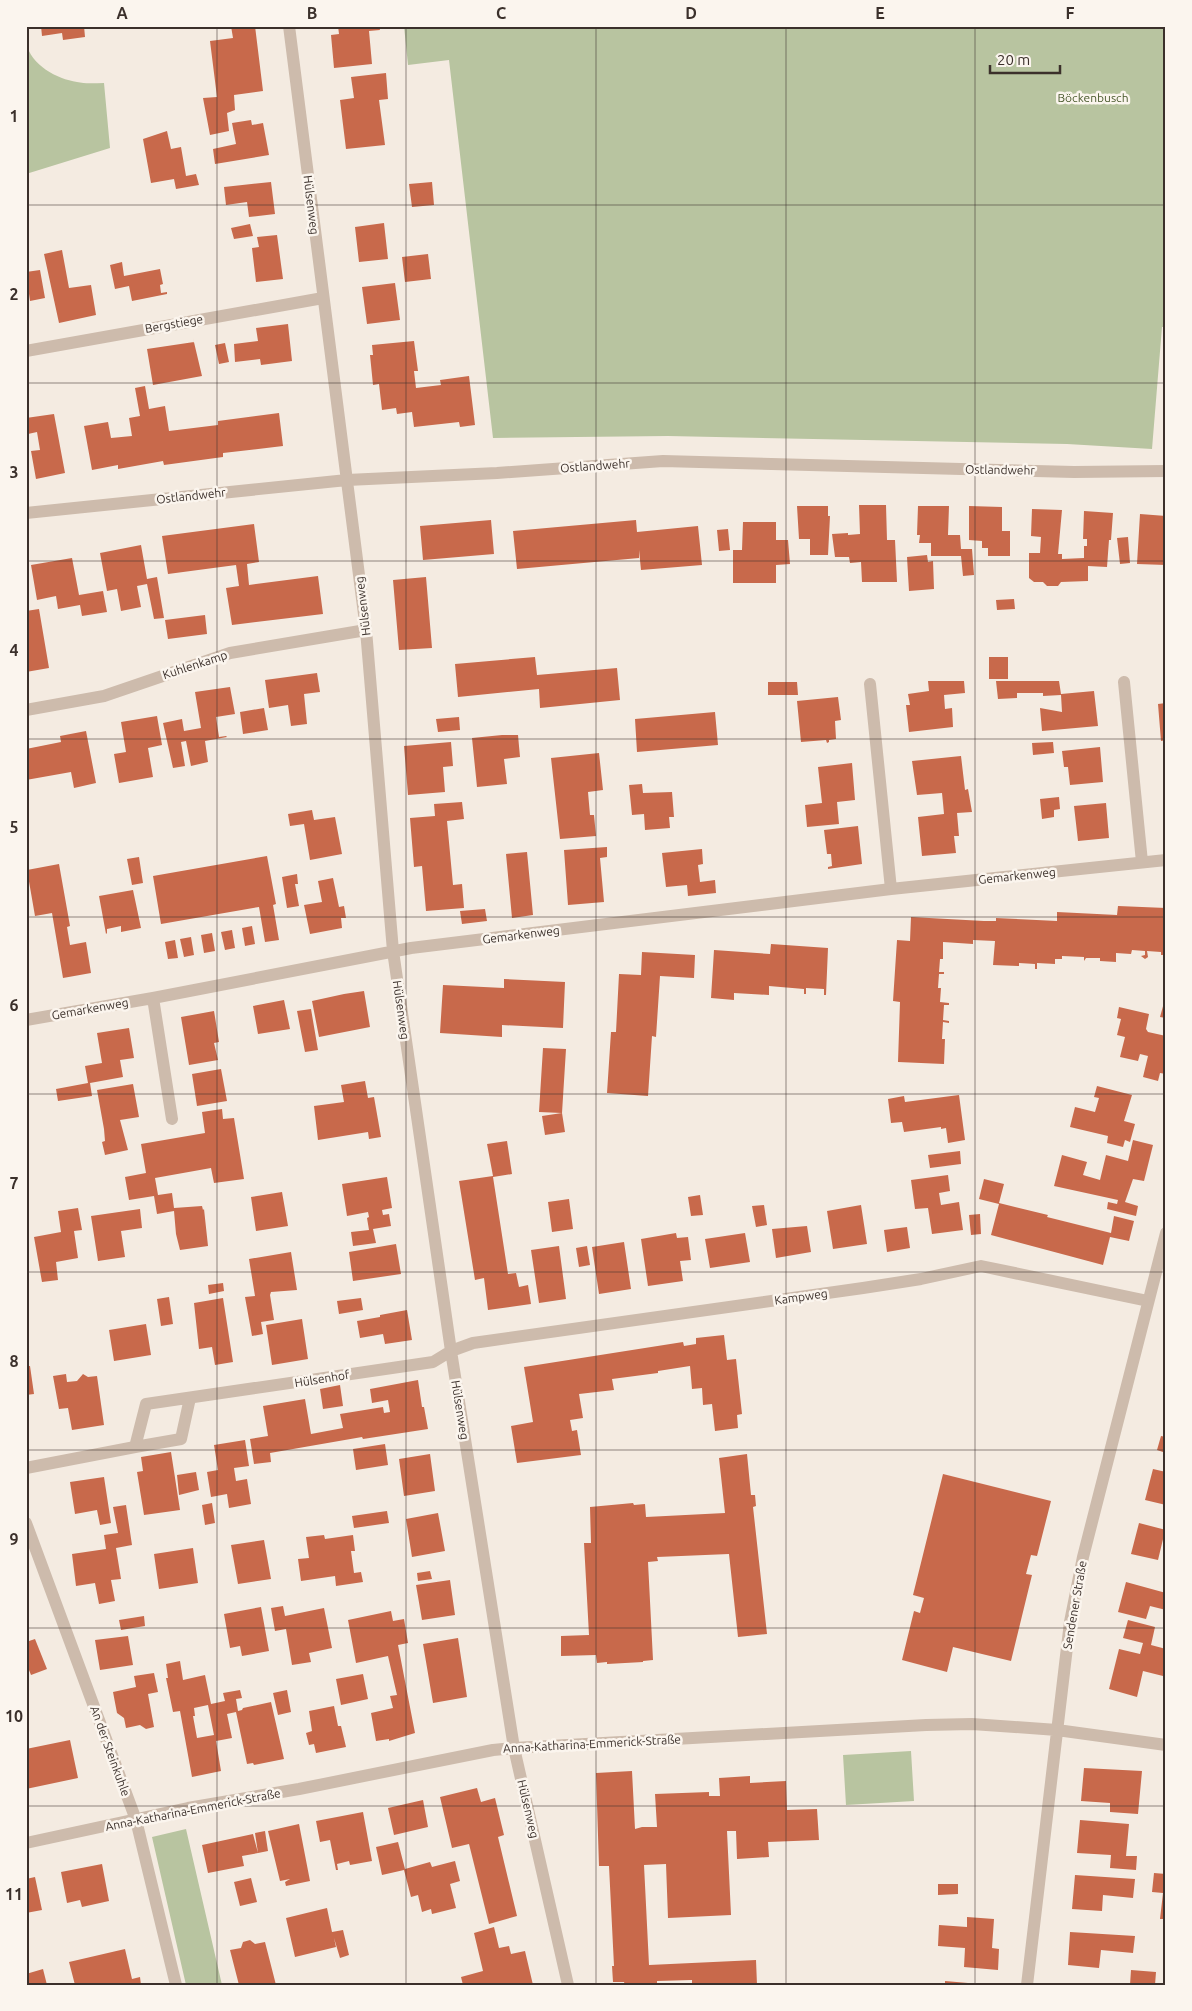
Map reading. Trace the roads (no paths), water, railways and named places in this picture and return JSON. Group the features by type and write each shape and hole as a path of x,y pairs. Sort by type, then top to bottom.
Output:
{"street":[{"name":"Hülsenweg","path":"289,26 366,630 393,951 451,1351 514,1748 568,1985"},
{"name":"Bergstiege","path":"26,351 323,298"},
{"name":"Ostlandwehr","path":"26,512 347,480 497,473 663,461 1074,472 1166,471"},
{"name":"Kuhlenkamp","path":"26,710 104,696 230,653 366,630"},
{"path":"1124,682 1142,862"},
{"path":"870,684 891,889"},
{"name":"Gemarkenweg","path":"26,1020 153,998 393,951 891,889 1166,860"},
{"path":"153,998 172,1118"},
{"name":"Sendener Straße","path":"1027,1985 1070,1622 1083,1557 1166,1233"},
{"name":"Kampweg","path":"451,1351 473,1342 863,1288 920,1279 981,1266 1148,1301"},
{"name":"Hülsenhof","path":"135,1447 146,1404 433,1362 451,1351"},
{"path":"26,1468 182,1439 190,1398"},
{"name":"An der Steinkuhle","path":"26,1523 136,1820 176,1985"},
{"name":"Anna-Katharina-Emmerick-Straße","path":"26,1843 188,1808 299,1789 493,1750 514,1748 972,1724 1057,1730 1166,1745"}],"park label":[{"name":"Böckenbusch","path":"1093,98"}]}
